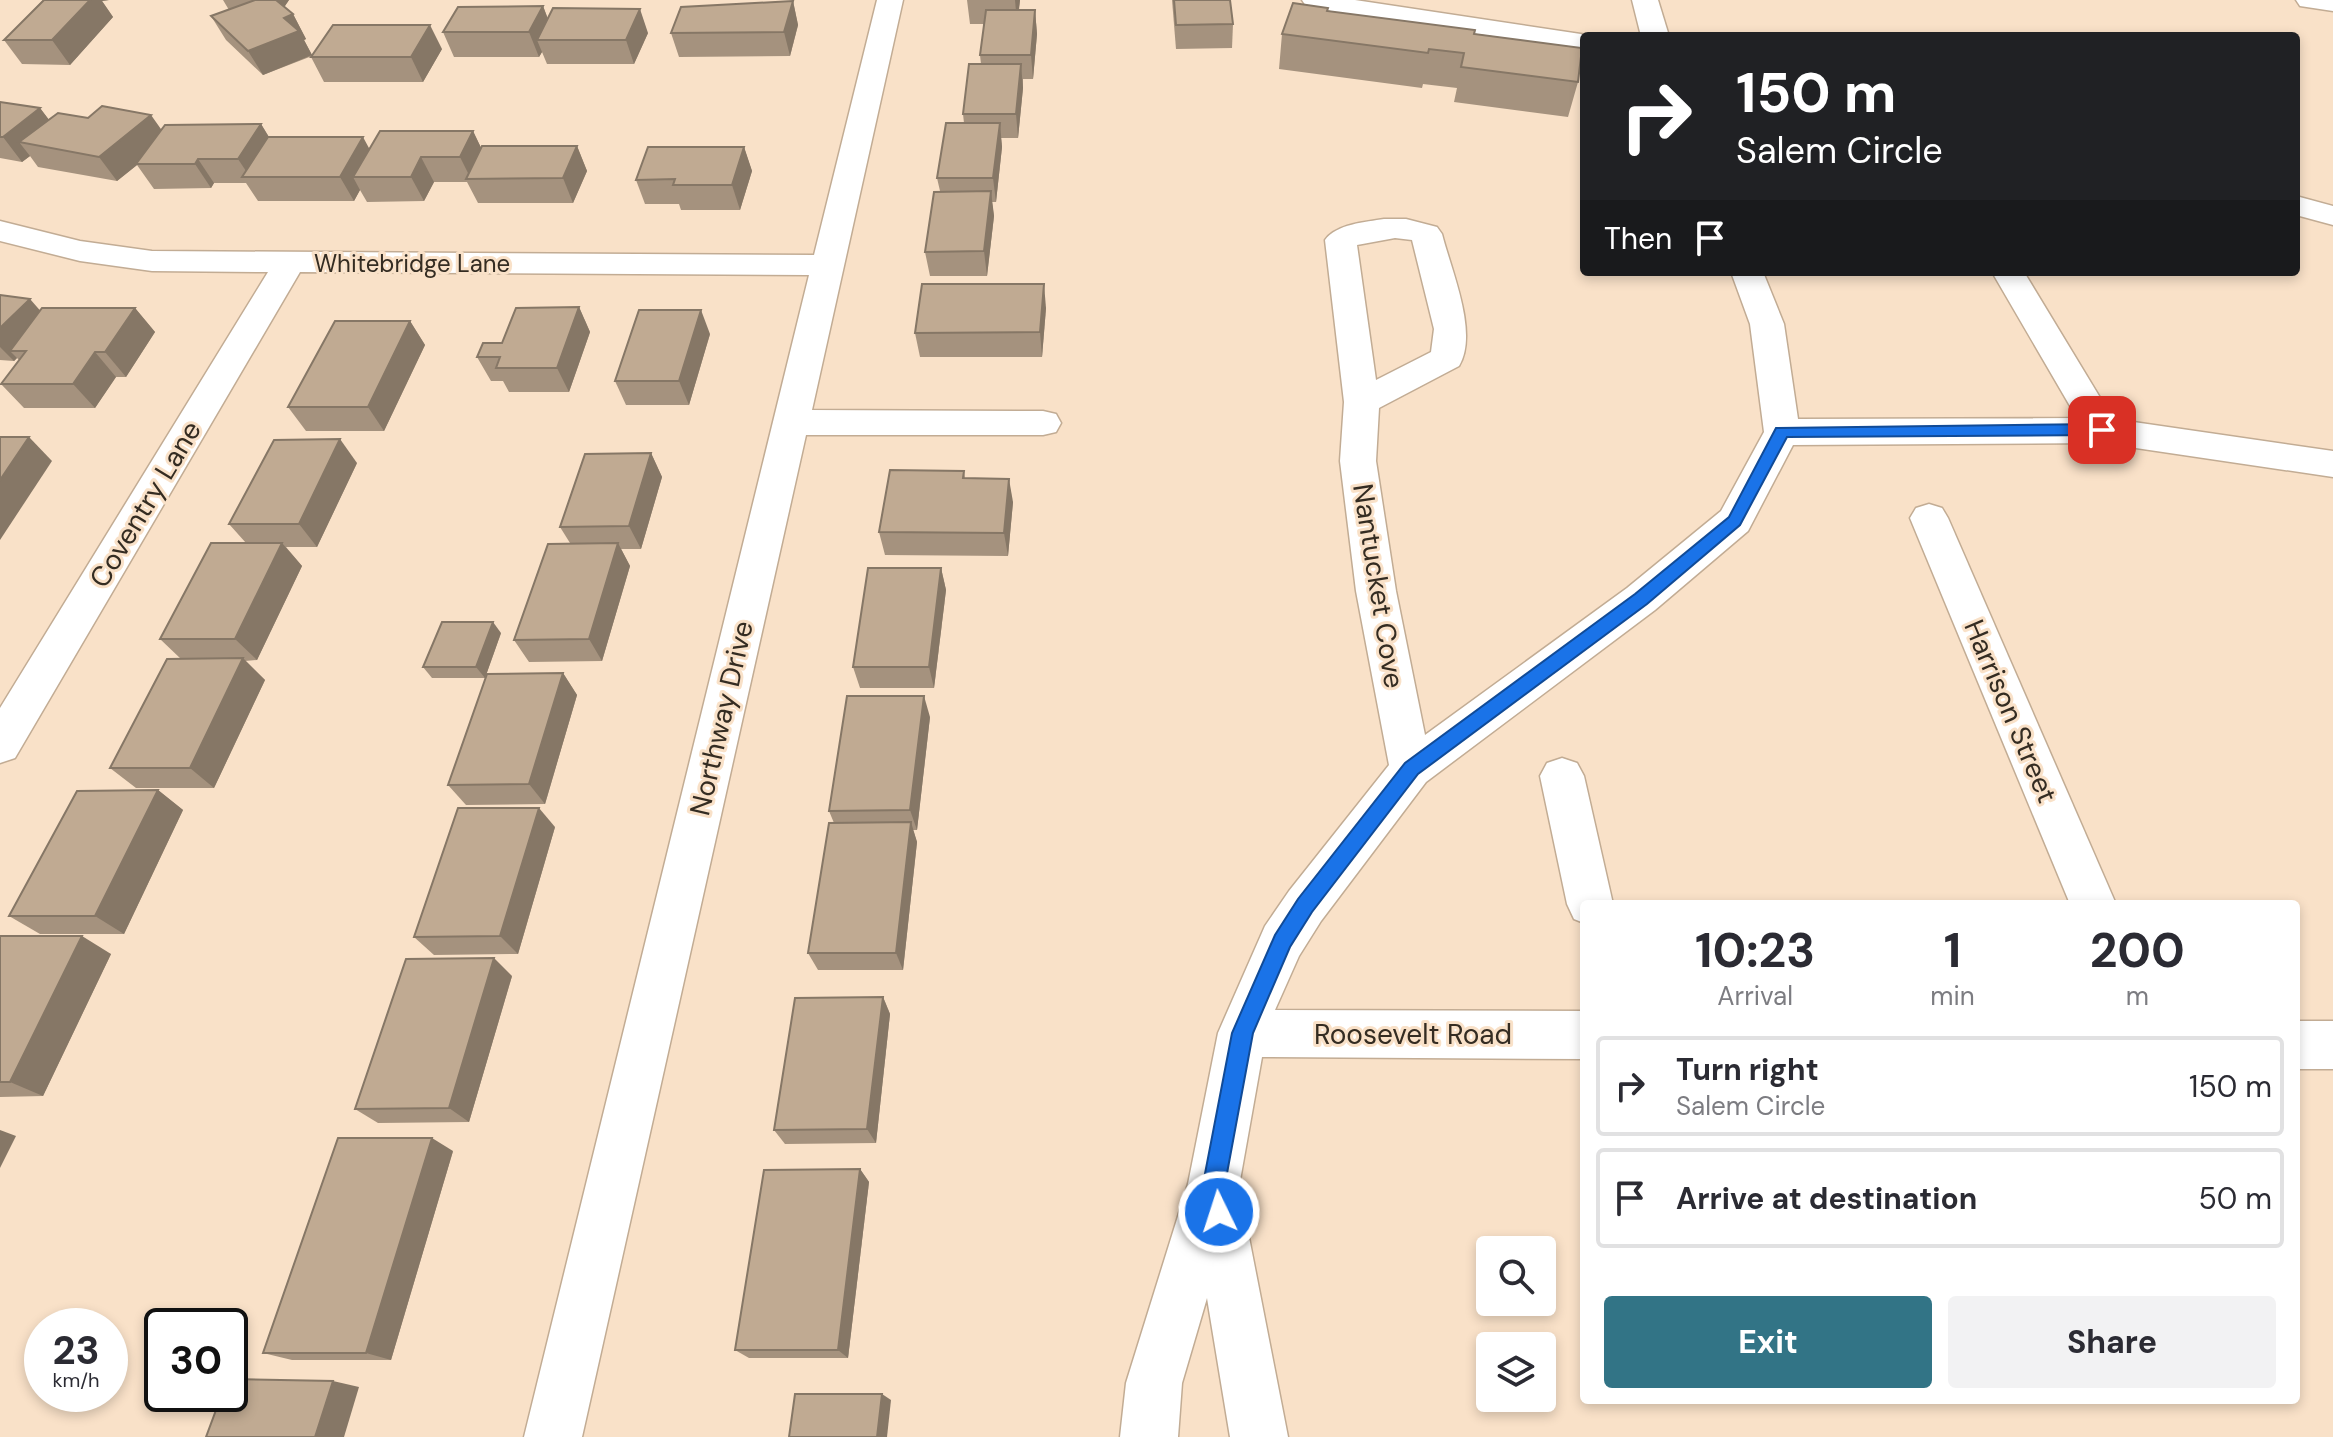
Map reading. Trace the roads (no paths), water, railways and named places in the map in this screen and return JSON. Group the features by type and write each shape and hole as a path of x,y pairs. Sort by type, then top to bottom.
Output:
{"street":[{"name":"Northway Drive","path":"553,1437 890,0"},
{"path":"1315,0 1399,8 1580,40"},
{"path":"1645,0 1654,32"},
{"path":"2309,0 2333,3"},
{"path":"2300,206 2333,216"},
{"name":"Nantucket Cove","path":"1362,402 1447,358 1451,329 1426,234 1416,229 1364,231 1341,240 1362,402 1358,461 1376,591 1411,769"},
{"name":"Whitebridge Lane","path":"0,231 114,257 289,263 828,265"},
{"name":"Coventry Lane","path":"0,745 289,263"},
{"path":"1149,1437 1154,1383 1214,1184 1242,1033 1282,941 1305,906 1411,769 1641,599 1735,521 1782,432 1767,324 1749,276"},
{"path":"2010,276 2102,430"},
{"path":"791,422 1043,423"},
{"path":"1782,432 2102,430 2328,471"},
{"name":"Harrison Street","path":"1929,518 2091,900"},
{"path":"1562,776 1589,900"},
{"name":"Roosevelt Road","path":"1242,1033 1580,1035"},
{"path":"2300,1045 2333,1045"},
{"path":"1214,1184 1259,1437"}]}
